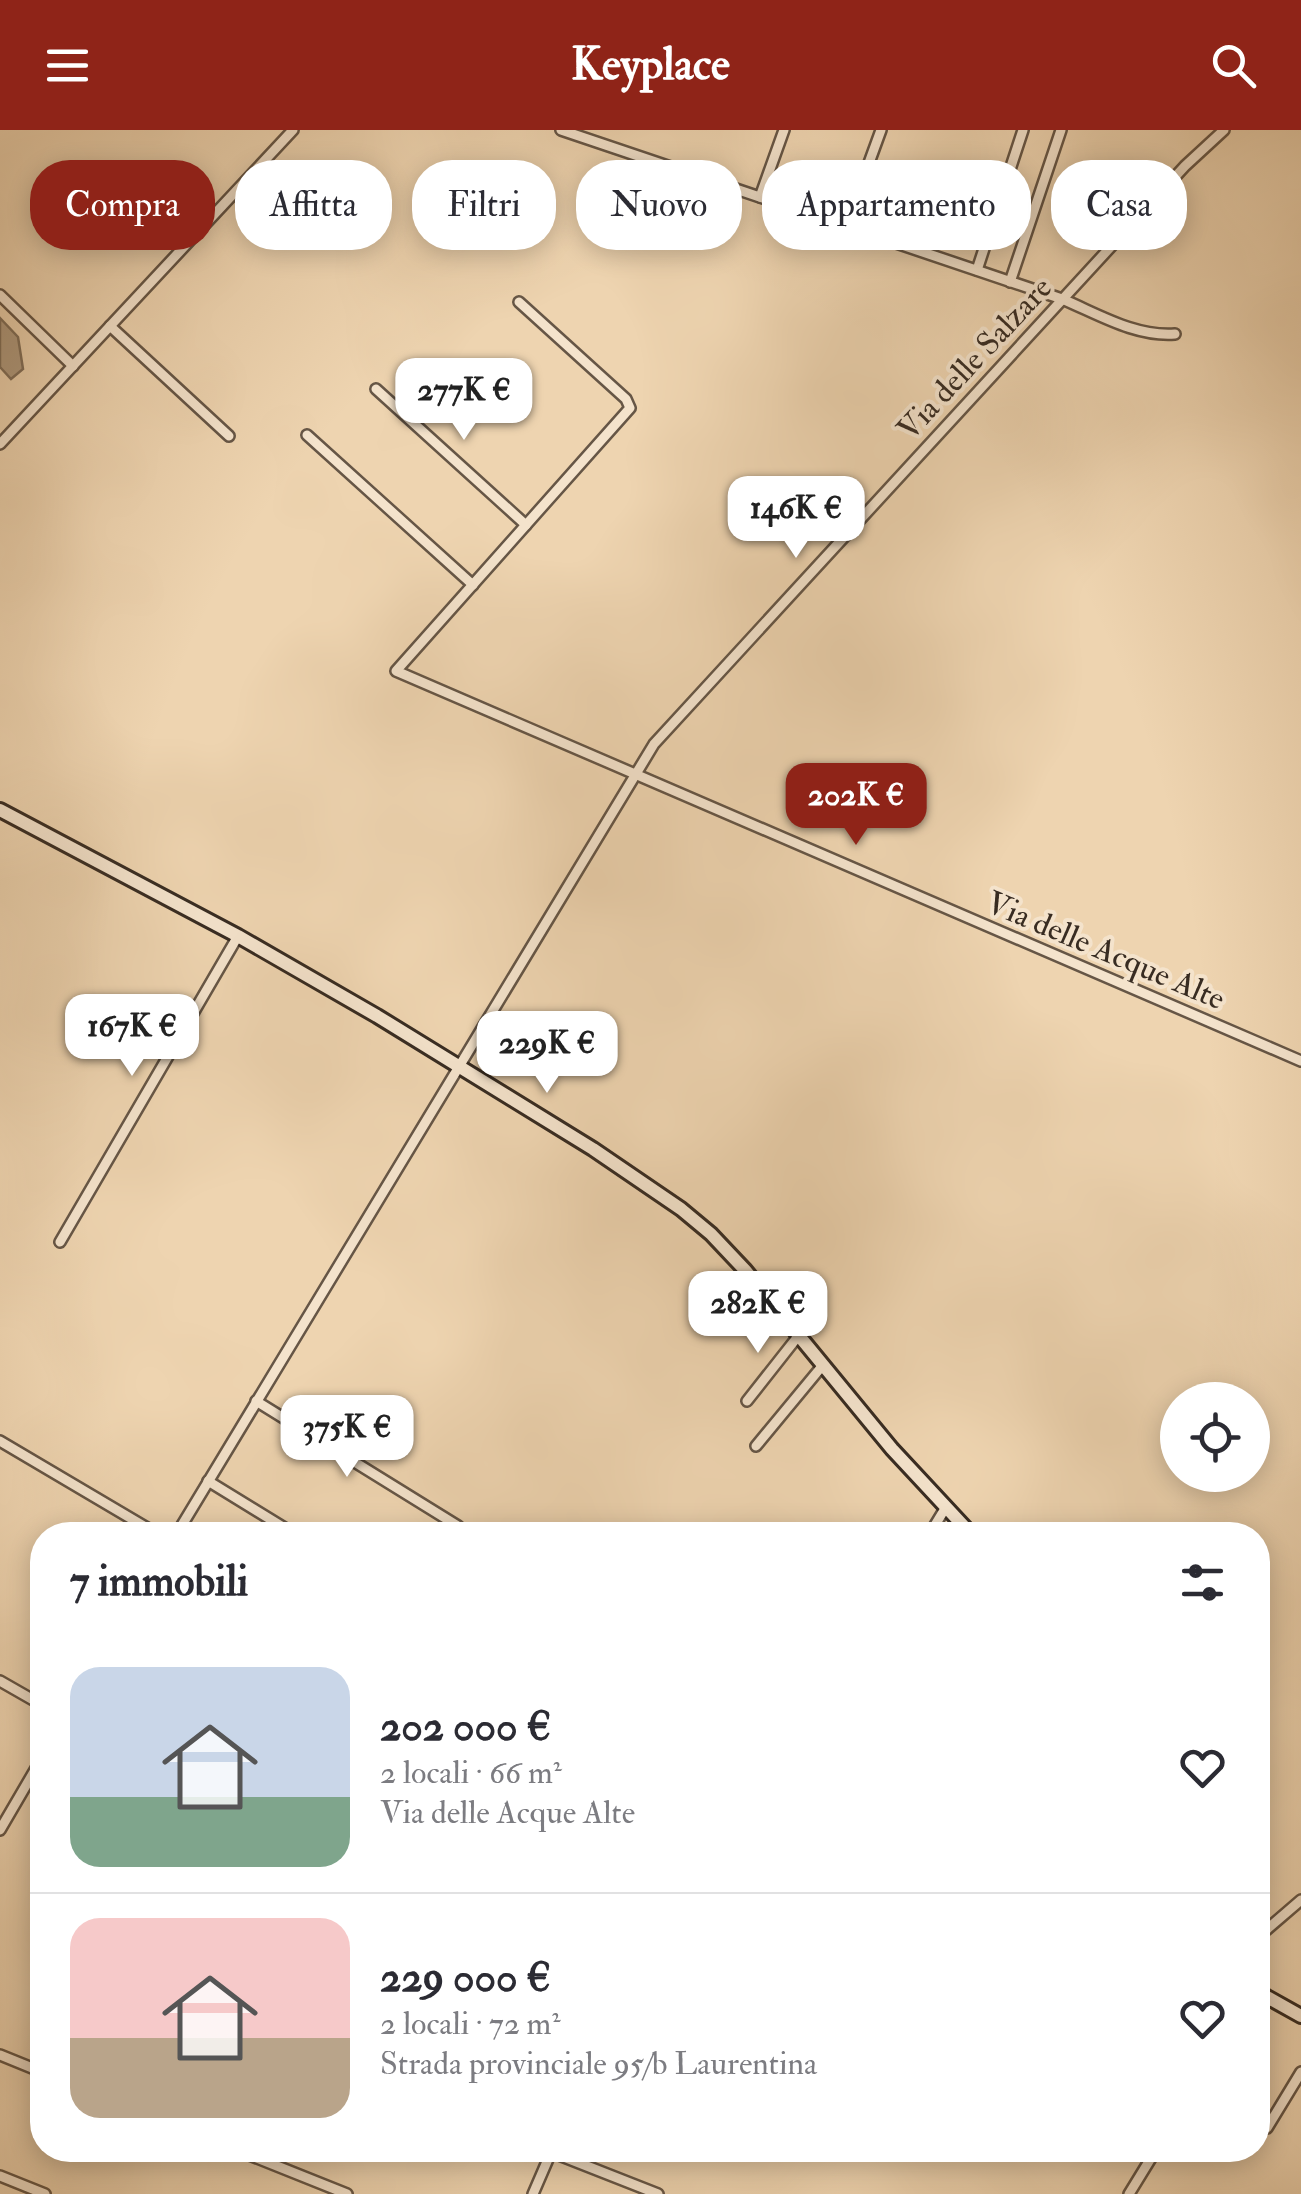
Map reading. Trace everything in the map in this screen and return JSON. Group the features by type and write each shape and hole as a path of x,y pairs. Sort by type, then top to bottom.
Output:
{"main road":[{"path":"0,810 238,936 459,1066 592,1149 694,1219 746,1270 892,1450 960,1522"},
{"path":"1270,1999 1301,2016"}],"street":[{"path":"0,444 294,130"},
{"path":"560,130 580,133 760,198 784,130"},
{"path":"870,160 881,130"},
{"path":"977,270 1023,130"},
{"path":"1010,282 1061,130"},
{"name":"Via delle Salzare","path":"184,1522 635,774 666,730 1185,166 1224,130"},
{"path":"917,250 1062,299 1140,332 1175,334"},
{"path":"0,294 73,366"},
{"path":"308,435 473,585 630,406 519,302"},
{"path":"110,326 229,436"},
{"path":"376,388 526,525"},
{"name":"Via delle Acque Alte","path":"473,585 396,671 1301,1060"},
{"path":"60,1242 238,936"},
{"path":"747,1401 799,1335"},
{"path":"756,1446 823,1364"},
{"path":"256,1401 452,1522"},
{"path":"0,1441 137,1522"},
{"path":"208,1481 275,1522"},
{"path":"937,1522 946,1507"},
{"path":"0,1681 30,1698"},
{"path":"0,1830 30,1778"},
{"path":"0,1802 12,1809"},
{"path":"1270,1927 1301,1900"},
{"path":"0,2056 30,2067"},
{"path":"1270,2123 1301,2072"},
{"path":"267,2162 347,2194"},
{"path":"533,2194 546,2162"},
{"path":"578,2162 658,2194"},
{"path":"1129,2194 1149,2162"},
{"path":"0,2176 46,2194"}],"shaded area":[{"path":"0,318 18,337 23,369 11,379 0,367"}]}
